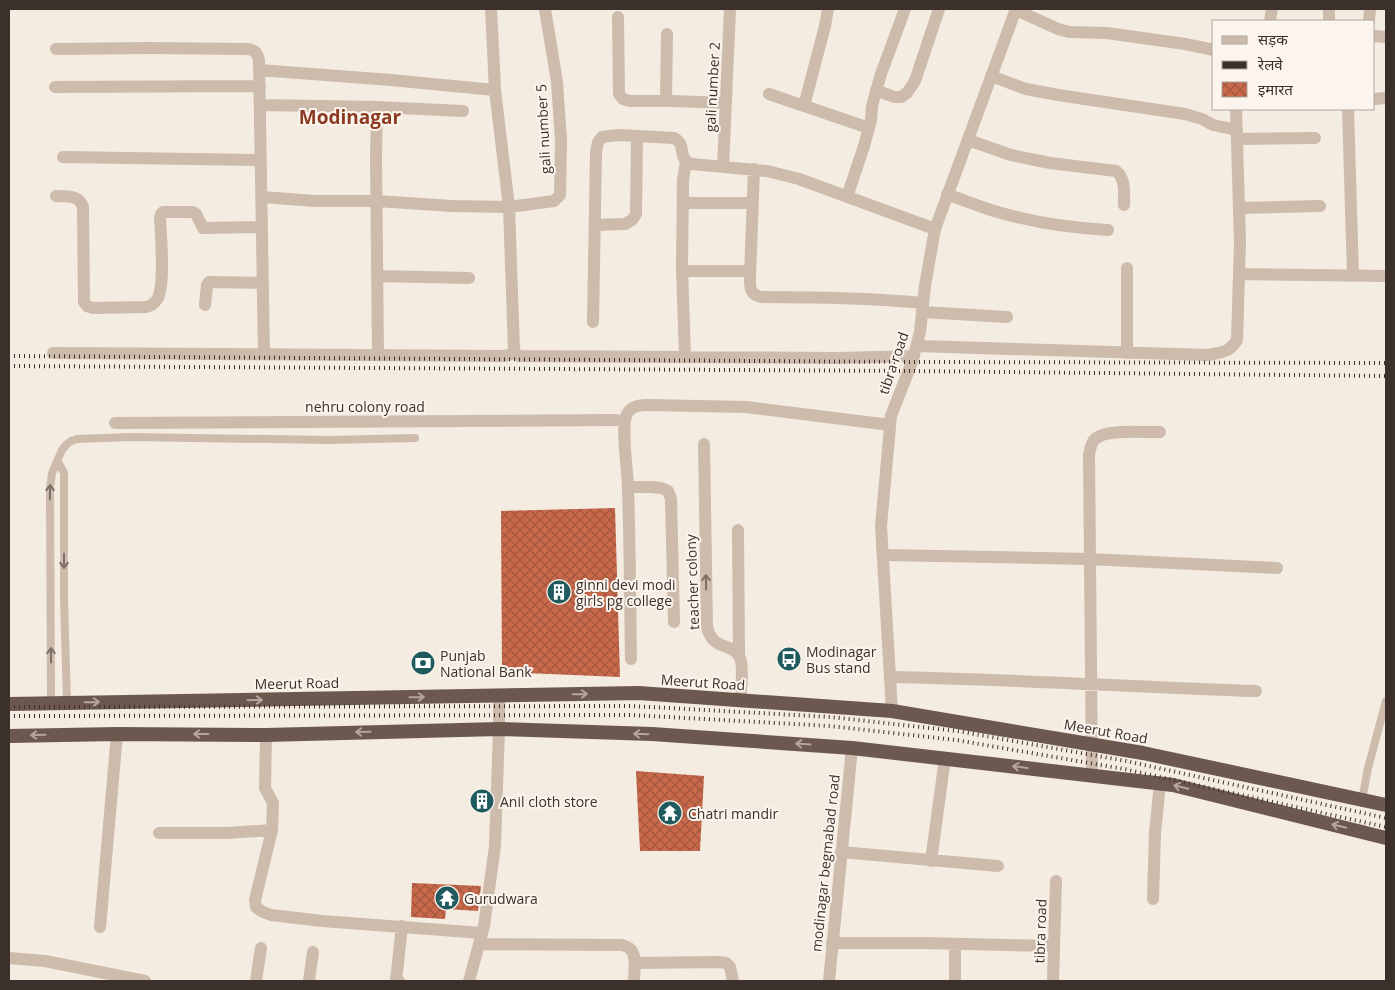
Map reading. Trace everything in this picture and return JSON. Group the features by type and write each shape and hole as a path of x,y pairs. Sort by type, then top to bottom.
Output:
{"highway":[{"name":"Meerut Road","path":"9,704 639,693 892,711 1142,753 1386,805"},
{"path":"9,736 266,734 499,729 652,734 852,748 1174,785 1386,838"}],"street":[{"path":"491,9 495,90 509,207 515,352 519,356 839,358 915,351 1208,355 1224,352 1233,347 1236,340 1239,208 1236,110"},
{"name":"gali number 5","path":"262,196 315,201 377,201 509,207 554,202 560,195 561,141 557,82 545,9"},
{"name":"gali number 2","path":"723,167 730,9"},
{"path":"804,106 828,9"},
{"path":"848,197 869,128 876,90 904,9"},
{"path":"876,90 901,98 907,93 914,81 939,9"},
{"path":"1016,9 1069,32 1106,33 1212,50"},
{"name":"tibra road","path":"892,711 881,526 890,425 893,409 915,351 920,332 922,307 935,229 1016,9"},
{"path":"618,17 619,94 623,99 630,101 726,103"},
{"path":"666,101 667,34"},
{"path":"56,49 247,49 254,50 257,53 260,86 264,354"},
{"path":"259,70 495,90"},
{"path":"991,76 1026,89 1185,114 1237,134 1315,138"},
{"path":"55,87 260,86"},
{"path":"769,94 869,128"},
{"path":"260,105 463,111"},
{"path":"377,107 378,355"},
{"path":"1348,110 1353,275"},
{"path":"593,322 596,152 598,142 602,137 610,135 674,138 679,141 682,147 682,157 686,162 701,166 767,171 799,179 935,229"},
{"path":"595,225 625,224 632,220 636,214 637,136"},
{"path":"968,140 1011,155 1116,171 1121,175 1124,205"},
{"path":"63,158 261,160"},
{"path":"685,357 682,271 683,180 686,162"},
{"path":"754,170 750,289 755,295 761,298 824,297 889,300 922,307 1007,317"},
{"path":"947,194 994,211 1032,221 1074,228 1108,230"},
{"path":"56,196 78,198 83,207 84,302 87,306 93,308 146,307 155,302 160,290 162,268 160,218 163,212 193,212 203,228 262,227"},
{"path":"683,204 753,203"},
{"path":"1239,208 1320,206"},
{"path":"1127,268 1127,353"},
{"path":"682,271 750,271"},
{"path":"1238,274 1386,276"},
{"path":"378,276 469,278"},
{"path":"205,306 209,282 263,283"},
{"path":"52,353 503,356 515,352"},
{"path":"631,659 625,427 626,416 630,410 637,406 746,406 890,425"},
{"name":"nehru colony road","path":"115,423 616,420"},
{"path":"1092,776 1089,455 1092,442 1098,436 1110,433 1160,432"},
{"name":"teacher colony","path":"704,444 707,627 710,637 715,642 735,651 739,656"},
{"path":"628,487 661,488 668,491 671,499 674,622"},
{"path":"738,530 739,656 742,670 740,700"},
{"path":"882,555 1089,559 1277,568"},
{"path":"890,677 1256,691"},
{"path":"469,981 484,926 495,846 499,696"},
{"path":"100,927 117,734"},
{"path":"266,734 266,788 273,803 272,830 255,900 256,907 271,915 322,921 402,926 481,938 621,945 629,947 634,953 634,981"},
{"name":"modinagar begmabad road","path":"829,981 852,748"},
{"path":"931,861 945,758"},
{"path":"1153,899 1155,833 1160,784"},
{"path":"160,833 226,833 272,830"},
{"path":"841,852 998,866"},
{"name":"tibra road","path":"1053,981 1056,881"},
{"path":"399,981 396,978 396,972 402,926"},
{"path":"832,943 1054,946"},
{"path":"955,944 955,981"},
{"path":"256,981 261,948"},
{"path":"309,981 312,952"},
{"path":"9,958 45,962 145,981"},
{"path":"635,963 726,963 730,968 733,981"}],"lane":[{"path":"51,704 50,488 52,473 66,445 71,441 131,436 329,440 415,438"},
{"path":"58,462 64,474 64,598 67,703"},
{"path":"1362,800 1368,768 1386,701"}],"building":[{"name":"ginni devi modi girls pg college","path":"615,508 620,677 502,672 501,511"},
{"name":"Chatri mandir","path":"636,771 704,776 700,851 640,851"},
{"name":"Anil cloth store","path":"489,795 488,806 473,807 473,797"},
{"name":"Gurudwara","path":"412,883 481,886 478,911 446,909 445,919 411,917"}],"railway":[{"path":"9,356 1386,363"},
{"path":"9,366 908,371 1386,376"},
{"path":"9,707 632,706 831,717 957,731 1126,761 1386,818"},
{"path":"9,716 632,715 830,726 956,740 1124,769 1386,827"}],"place":[{"name":"ginni devi modi girls pg college","path":"559,592"},
{"name":"Modinagar Bus stand","path":"789,659"},
{"name":"Punjab National Bank","path":"423,663"},
{"name":"Anil cloth store","path":"482,801"},
{"name":"Chatri mandir","path":"670,813"},
{"name":"Gurudwara","path":"447,898"}],"district":[{"name":"Modinagar","path":"350,117"}]}
